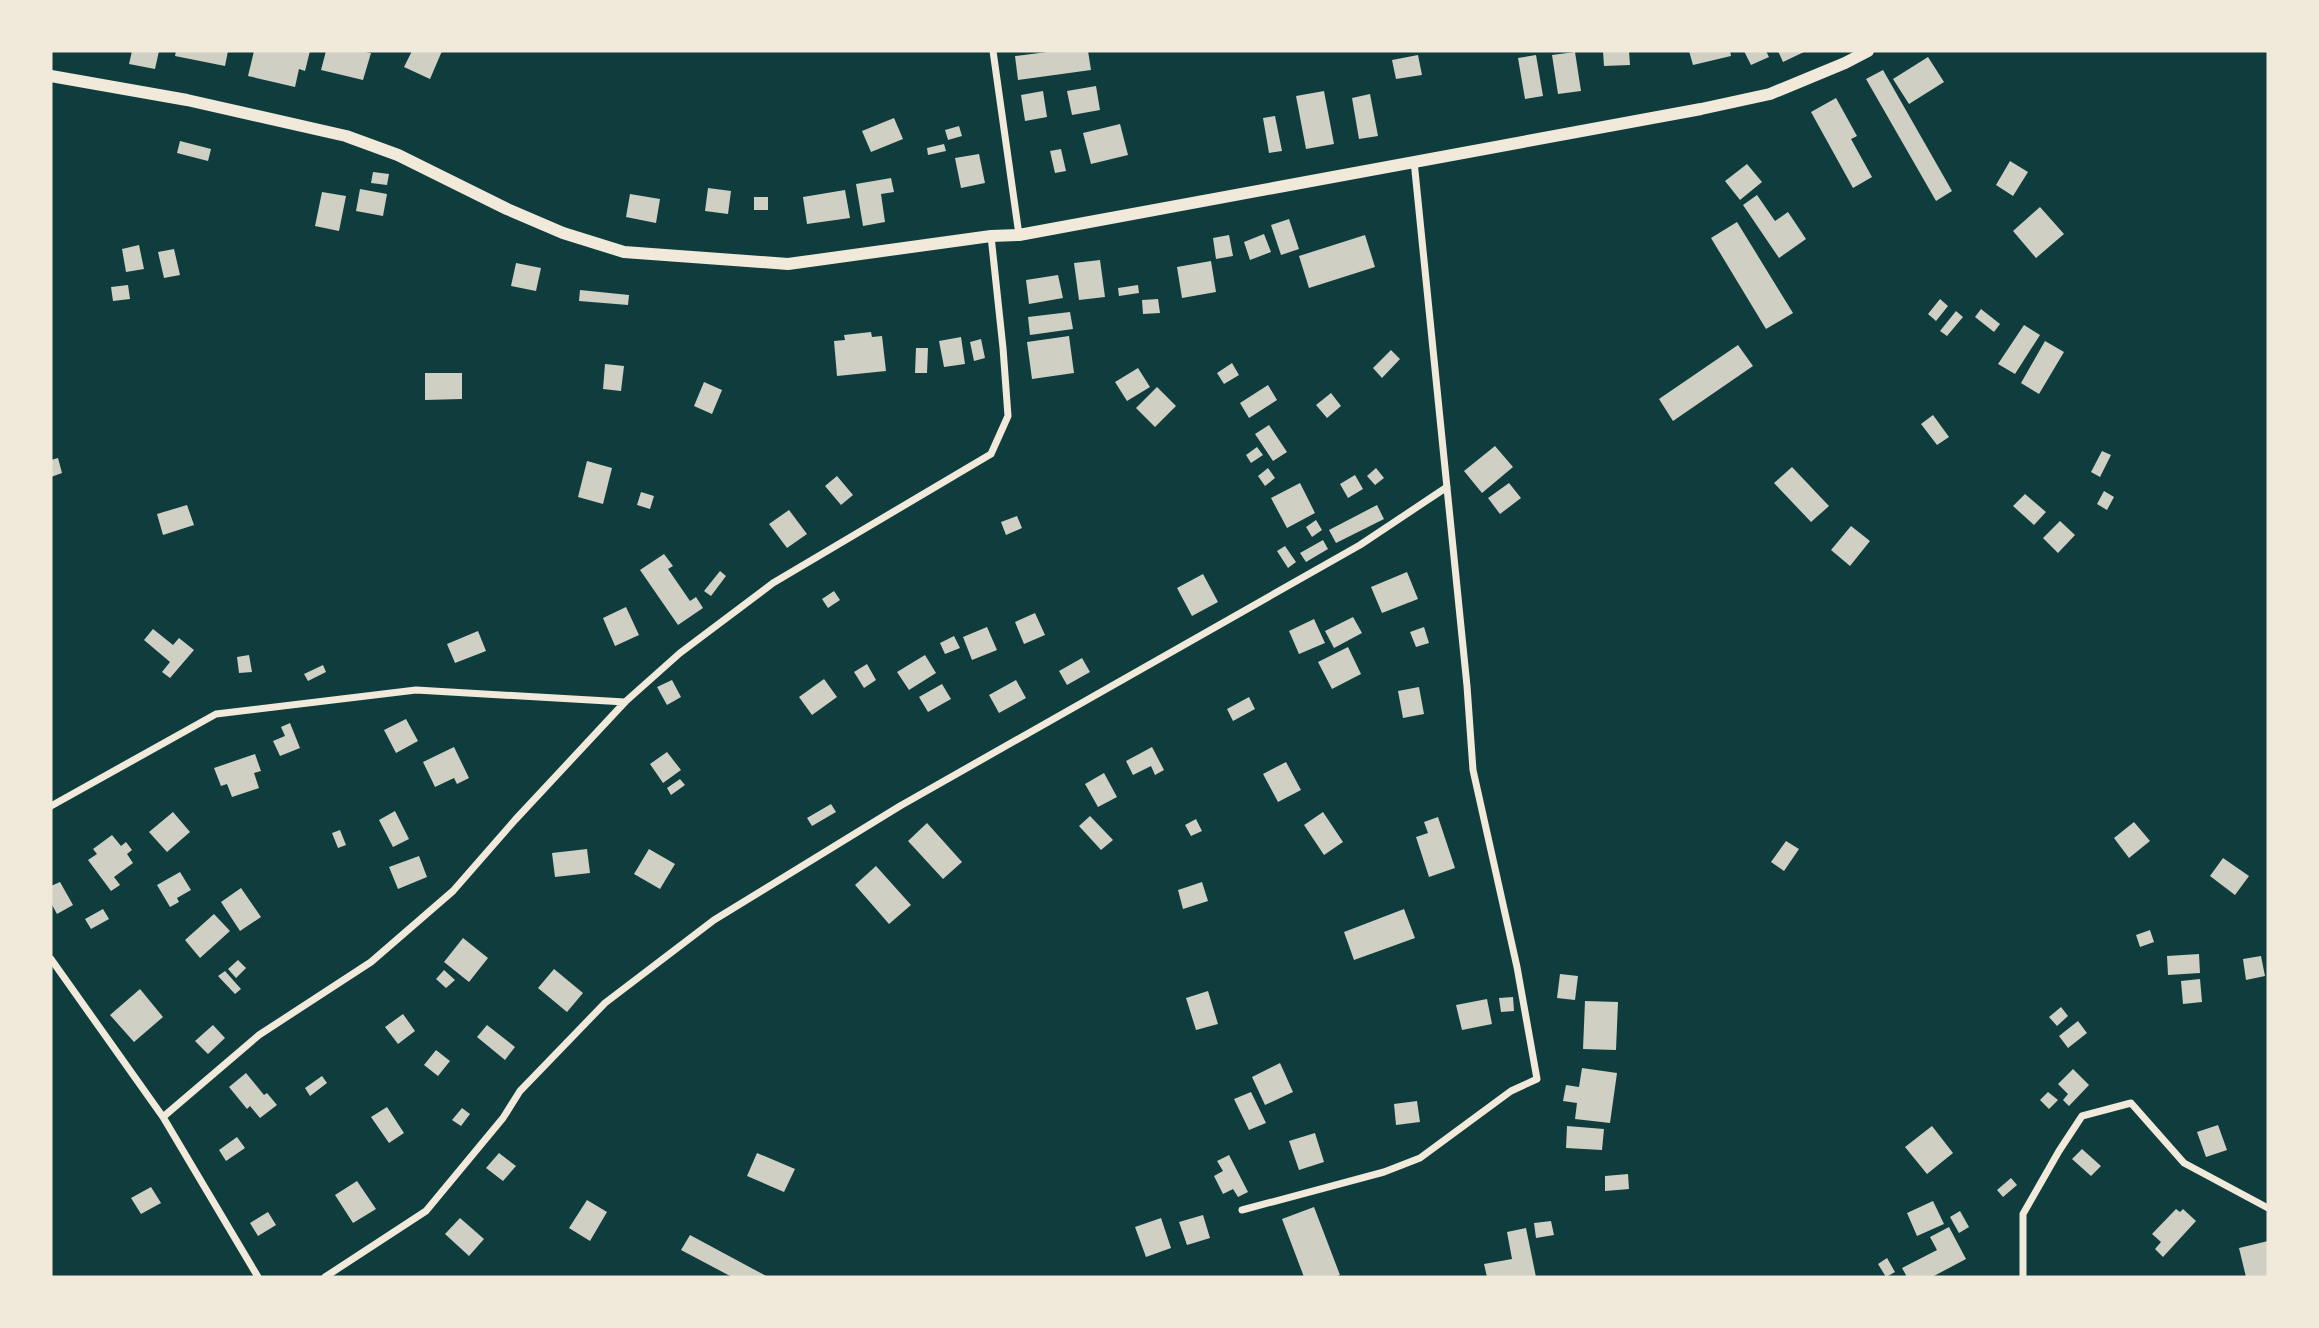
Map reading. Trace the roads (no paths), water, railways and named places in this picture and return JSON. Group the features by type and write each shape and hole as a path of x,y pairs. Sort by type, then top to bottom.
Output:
{"street":[{"path":"993,51 1019,235"},
{"path":"51,76 187,100 346,136 398,155 507,209 563,233 624,252 788,264 991,236 1019,235 1701,109 1770,94 1868,51"},
{"path":"1242,1210 1384,1172 1420,1157 1511,1091 1537,1079 1517,967 1473,770 1466,673 1414,161"},
{"path":"163,1117 259,1035 370,962 453,891 514,820 625,702 680,653 774,583 991,454 1008,416 991,236"},
{"path":"326,1277 426,1211 503,1118 520,1091 605,1003 715,920 900,806 1360,545 1447,487"},
{"path":"51,806 216,714 416,690 625,702"},
{"path":"51,959 163,1117 258,1277"},
{"path":"2024,1277 2023,1214 2082,1116 2131,1103 2184,1163 2268,1208"}]}
